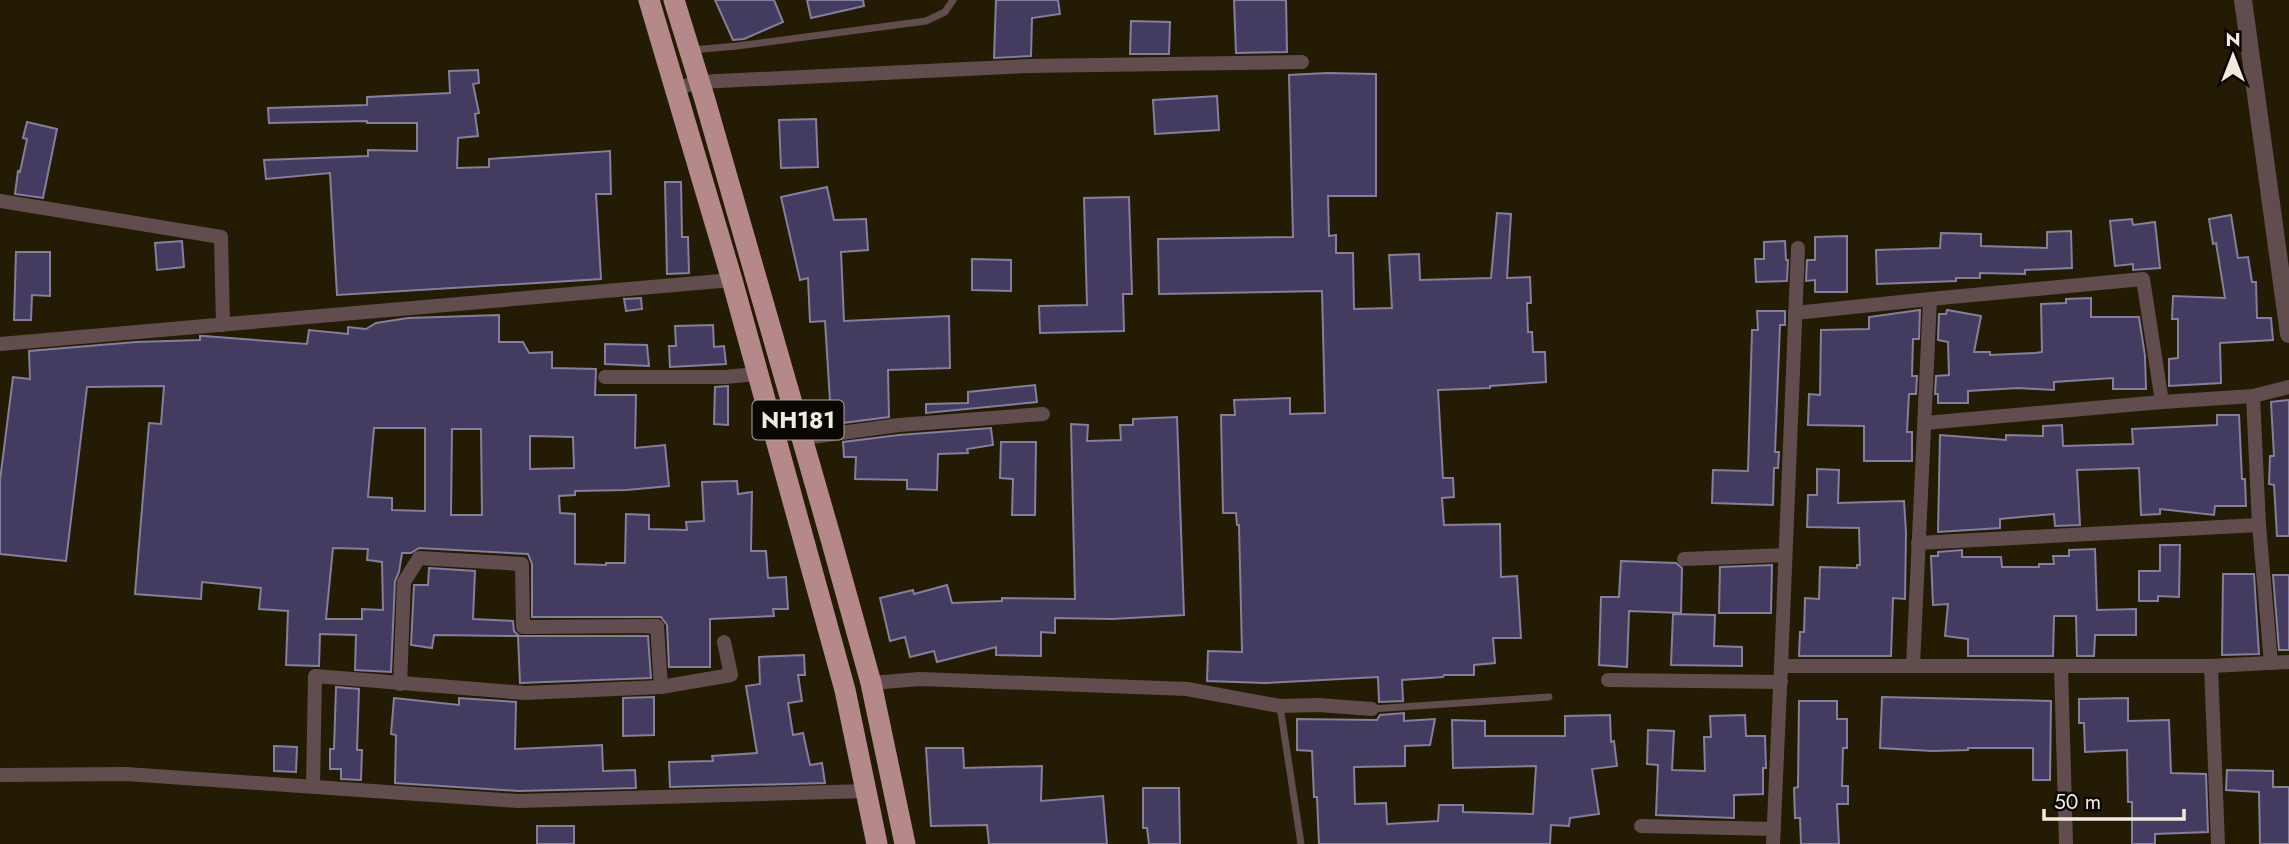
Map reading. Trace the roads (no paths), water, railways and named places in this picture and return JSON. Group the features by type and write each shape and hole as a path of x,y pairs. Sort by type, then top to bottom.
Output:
{"highway":[{"name":"NH181","path":"649,0 732,280 845,690 877,844"},
{"name":"NH181","path":"674,0 804,438 871,683 905,844"},
{"path":"845,690 871,683"}],"street":[{"path":"2243,0 2283,263 2289,334"},
{"path":"674,89 699,82 1028,66 1302,62"},
{"path":"0,201 221,237 223,325"},
{"path":"1642,827 1773,836 1798,248"},
{"path":"1796,313 2143,279 2162,402"},
{"path":"0,344 732,280"},
{"path":"1913,667 1930,299"},
{"path":"605,376 757,374"},
{"path":"1925,423 2253,396 2289,387"},
{"path":"2253,396 2259,525 2271,663"},
{"path":"804,438 899,425 1043,414"},
{"path":"1918,543 2259,525"},
{"path":"1684,559 1784,555"},
{"path":"400,684 404,582 419,558 522,565 523,627 657,626 661,687"},
{"path":"313,787 315,676 525,693 661,687 731,674 724,642"},
{"path":"1608,680 1913,667 2211,667 2289,662"},
{"path":"2062,667 2066,844"},
{"path":"2211,667 2218,844"},
{"path":"871,683 920,680 1187,689 1280,706 1318,705 1372,709"},
{"path":"0,775 126,774 518,802 867,791"}],"lane":[{"path":"688,51 926,20 945,12 953,0"},
{"path":"1372,709 1549,697"},
{"path":"1280,706 1301,844"}]}
